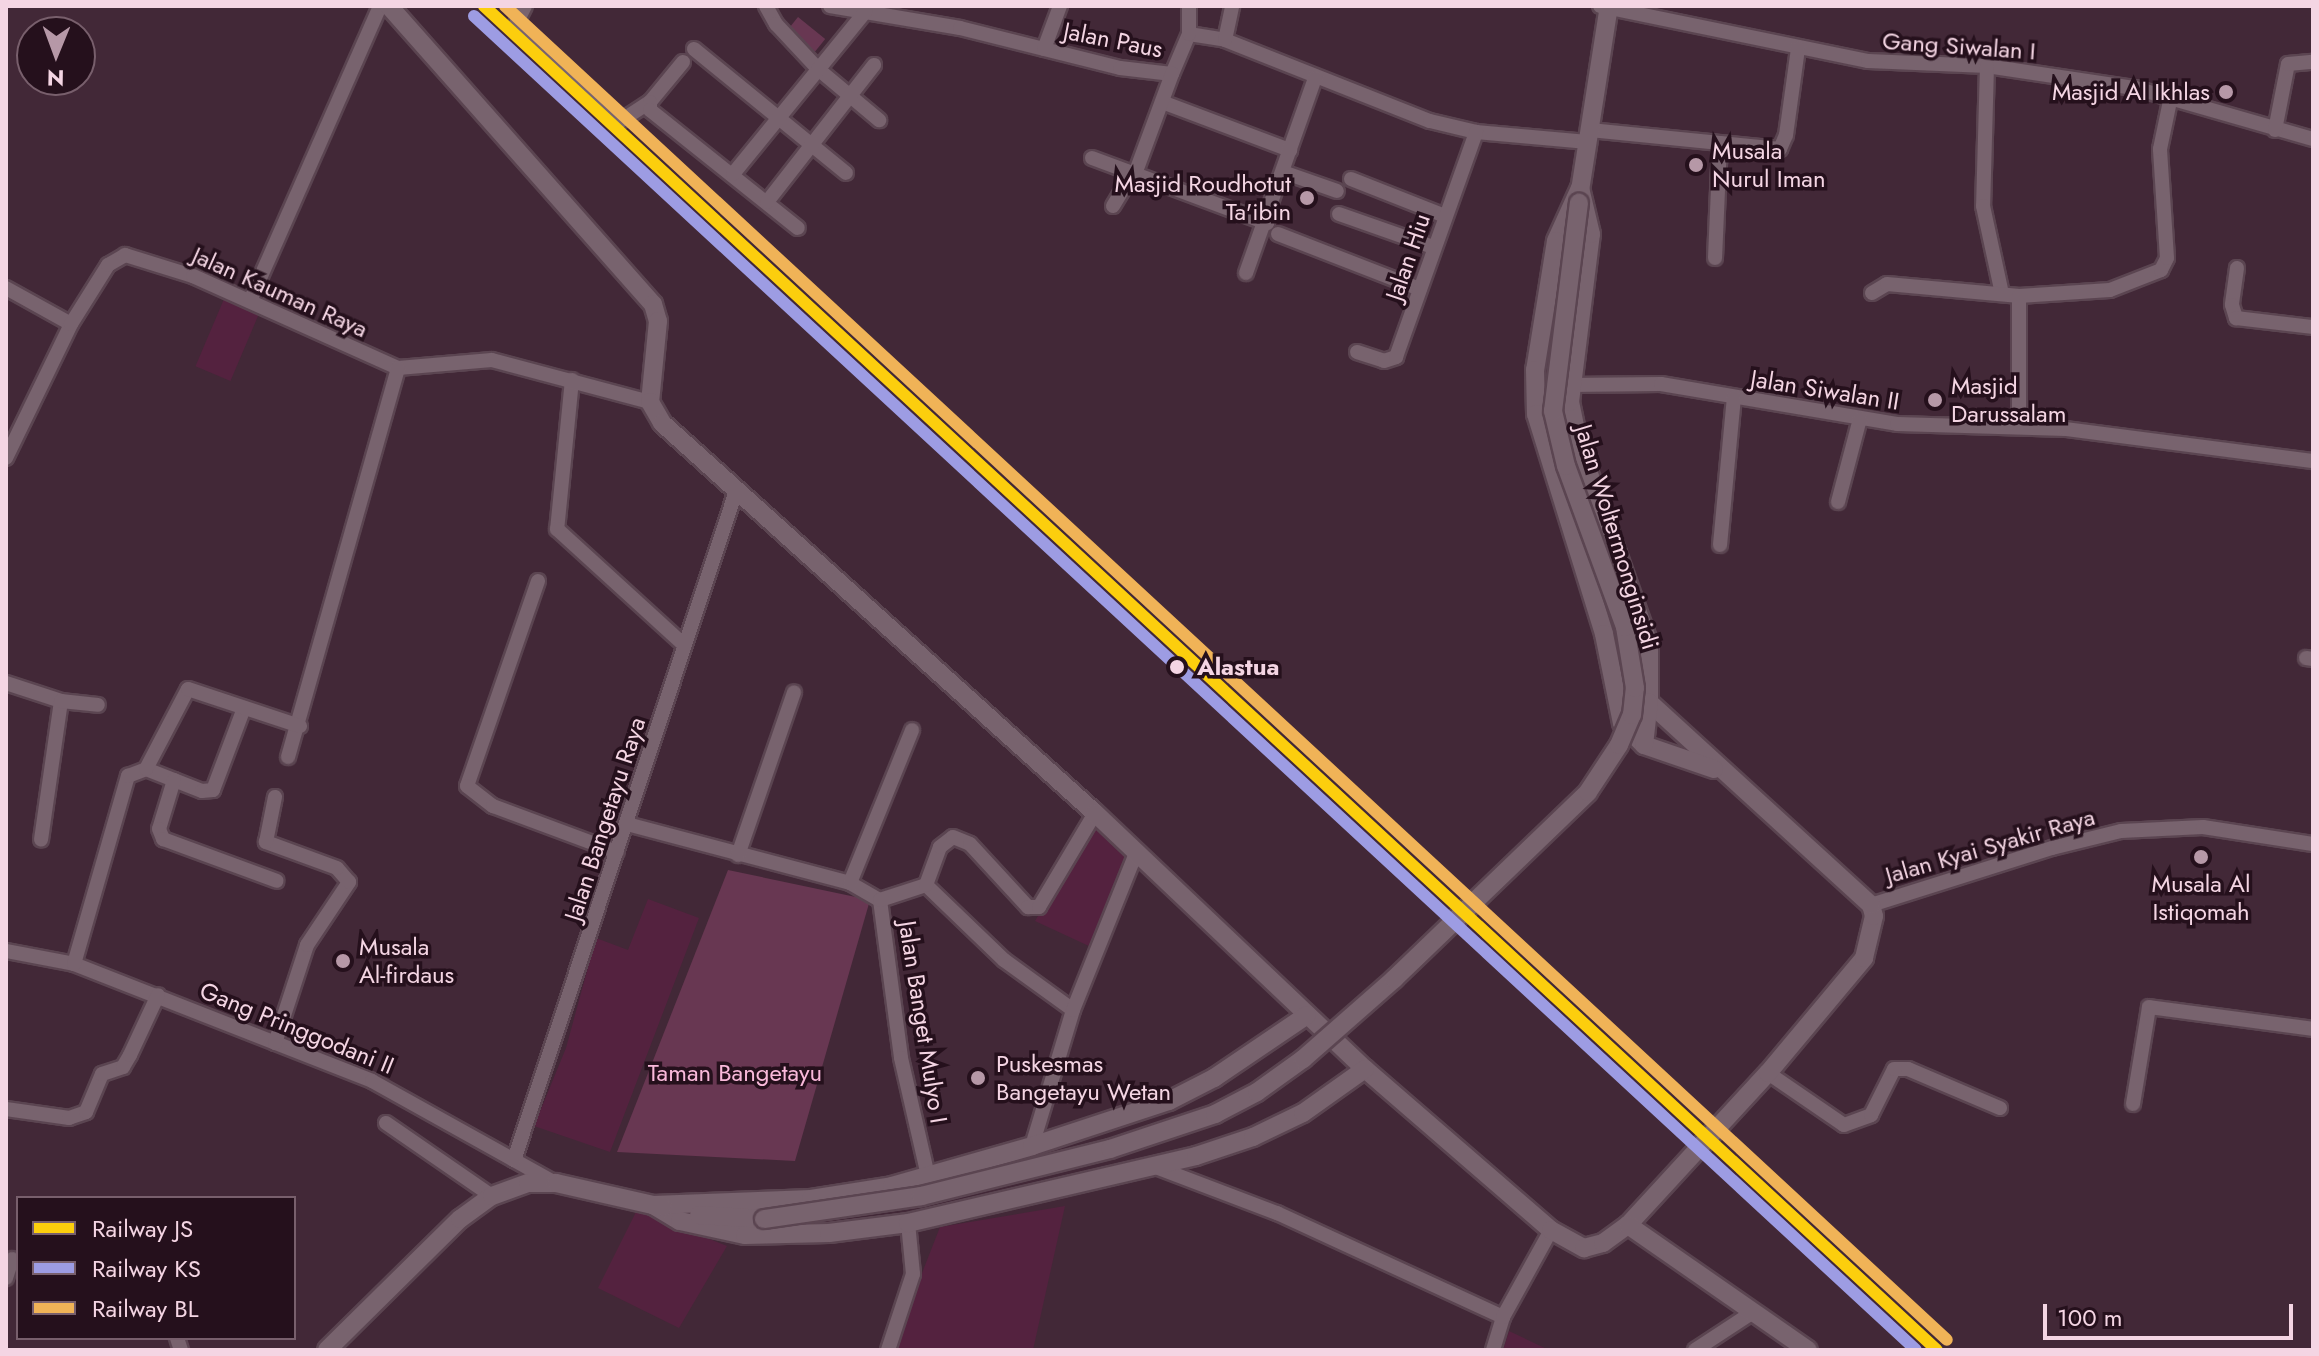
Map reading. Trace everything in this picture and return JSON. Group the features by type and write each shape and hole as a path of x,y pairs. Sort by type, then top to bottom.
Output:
{"street":[{"path":"250,301 380,6"},
{"path":"389,6 653,304 658,321 650,402 662,423 1095,813 1365,1069 1551,1230 1584,1248 1603,1243 1628,1225 1768,1073 1864,958 1872,931 1871,905 1720,771 1649,702"},
{"path":"525,6 516,24 619,122 650,102 683,62"},
{"path":"766,6 776,24 818,69 879,120"},
{"name":"Jalan Paus","path":"830,6 910,13 1120,68 1172,74 1189,34 1225,40 1430,121 1476,132 1720,143 1770,152 1784,145 1798,49"},
{"path":"1044,49 1060,6"},
{"path":"1189,6 1189,34"},
{"path":"1225,40 1232,6"},
{"name":"Gang Siwalan I","path":"1606,7 1868,61 1987,66 2135,88 2170,101 2313,139"},
{"name":"Jalan Woltermonginsidi","path":"653,1205 704,1216 764,1219 921,1196 1110,1149 1215,1114 1303,1059 1588,792 1632,715 1632,653 1566,466 1553,411 1606,7"},
{"path":"733,174 818,69 856,9"},
{"path":"694,49 846,173"},
{"path":"2275,130 2288,64 2313,62"},
{"path":"767,202 874,65"},
{"path":"1987,66 1983,206 2002,294"},
{"path":"1113,206 1134,174 1172,74"},
{"path":"1246,273 1267,223 1315,78"},
{"path":"1872,293 1887,284 2019,296 2110,290 2161,270 2167,258 2160,149 2170,101"},
{"path":"650,102 652,114 733,174 798,228"},
{"path":"1162,102 1290,150"},
{"name":"Jalan Hiu","path":"1357,352 1380,360 1394,359 1476,132"},
{"path":"1715,258 1720,143"},
{"path":"1092,158 1267,223"},
{"path":"1283,172 1337,191"},
{"path":"1351,179 1445,216"},
{"path":"1580,195 1591,234 1569,385 1579,445 1649,644 1649,702 1644,745"},
{"path":"1580,195 1556,241 1533,393 1558,494 1604,634 1620,718 1630,735 1644,745 1720,771"},
{"path":"1339,214 1433,247"},
{"path":"1278,234 1420,289"},
{"name":"Jalan Kauman Raya","path":"6,458 71,324 108,265 125,255 148,259 250,301 398,368 492,360 650,402"},
{"path":"2237,268 2232,313 2236,318 2313,327"},
{"path":"6,288 71,324"},
{"path":"2019,296 2019,426"},
{"path":"288,757 300,726 398,368"},
{"path":"572,380 557,529 684,645"},
{"name":"Jalan Siwalan II","path":"1569,385 1661,384 1860,419 1947,427 2019,426 2144,436 2313,461"},
{"path":"1720,545 1734,398"},
{"path":"1838,502 1860,419"},
{"name":"Jalan Bangetayu Raya","path":"514,1160 736,491"},
{"path":"538,581 467,786 493,806 617,852"},
{"path":"6,683 61,701 98,705"},
{"path":"74,964 128,776 146,769 188,689 300,726"},
{"path":"738,855 794,692"},
{"path":"41,840 61,701"},
{"path":"146,769 213,790 244,708"},
{"path":"850,883 912,730"},
{"path":"174,780 159,829 163,839 277,881"},
{"path":"275,797 266,842 337,868 349,882 307,945 275,1043"},
{"path":"926,885 940,847 953,837 970,844 1028,907 1039,907 1095,813"},
{"name":"Jalan Banget Mulyo I","path":"627,824 850,883 880,900 901,1058 928,1176"},
{"name":"Jalan Kyai Syakir Raya","path":"1871,905 2121,831 2203,827 2313,844"},
{"path":"1032,1146 1073,1010 1136,853"},
{"path":"880,900 926,885"},
{"path":"926,885 1004,960 1073,1010"},
{"name":"Gang Pringgodani II","path":"6,951 74,964 409,1097 556,1183"},
{"path":"6,1109 69,1118 86,1112 102,1074 123,1067 158,995"},
{"path":"2133,1104 2149,1007 2313,1029"},
{"path":"327,1350 460,1219 492,1196 528,1183 556,1183 653,1205 811,1199 928,1176 1169,1101 1214,1078 1307,1015"},
{"path":"653,1205 680,1221 745,1235 829,1233 908,1223 1153,1166 1253,1137 1303,1113 1365,1069"},
{"path":"1768,1073 1844,1125 1871,1115 1894,1069 1908,1069 2000,1108"},
{"path":"386,1123 492,1196"},
{"path":"1153,1166 1305,1225 1503,1317"},
{"path":"888,1350 913,1274 908,1223"},
{"path":"1628,1225 1808,1350"},
{"path":"1493,1350 1503,1317 1551,1230"},
{"path":"6,1278 12,1258"},
{"path":"1695,1350 1753,1312"}],"shaded area":[{"path":"224,299 259,314 230,381 195,366"},
{"path":"1095,825 1130,859 1091,947 1035,921"},
{"path":"648,899 699,918 610,1152 534,1126 566,1048 596,938 628,950"},
{"path":"1065,1206 1033,1350 892,1350 940,1227"},
{"path":"637,1210 727,1246 679,1328 598,1288"},
{"path":"1509,1331 1549,1350 1503,1350"}],"green space":[{"path":"798,17 825,39 815,51 788,29"},
{"name":"Taman Bangetayu","path":"728,870 870,900 795,1161 617,1152"}],"rail line":[{"name":"JS","path":"484,6 1937,1350"},
{"name":"BL","path":"505,6 1947,1340"},
{"name":"KS","path":"474,16 1916,1350"}],"place":[{"name":"Masjid Al Ikhlas","path":"2226,92"},
{"name":"Musala Nurul Iman","path":"1696,165"},
{"name":"Masjid Roudhotut Ta'ibin","path":"1307,198"},
{"name":"Masjid Darussalam","path":"1935,400"},
{"name":"Alastua","path":"1177,667"},
{"name":"Musala Al Istiqomah","path":"2201,857"},
{"name":"Musala Al-firdaus","path":"343,961"},
{"name":"Puskesmas Bangetayu Wetan","path":"978,1078"}]}
